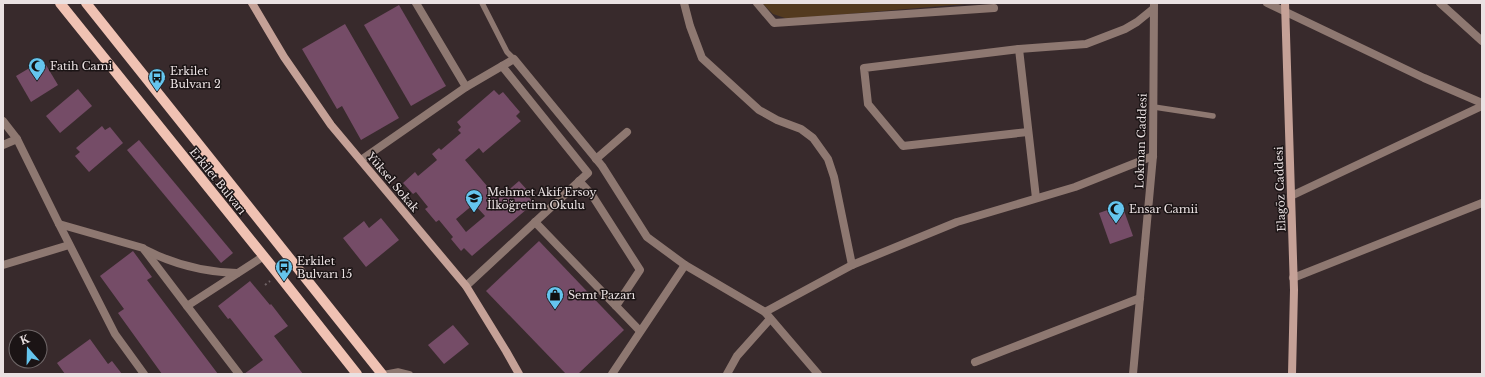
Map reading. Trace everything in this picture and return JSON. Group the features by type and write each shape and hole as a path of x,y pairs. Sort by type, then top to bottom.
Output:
{"main road":[{"name":"Erkilet Bulvarı","path":"60,3 357,374"},
{"name":"Erkilet Bulvarı","path":"86,3 382,374"}],"street":[{"name":"Yüksel Sokak","path":"252,3 284,57 331,125 466,286 506,350 519,374"},
{"path":"416,3 466,87"},
{"path":"684,3 690,26 702,58 759,110 777,120 801,129 812,138 823,152 828,160 834,177 852,265"},
{"path":"757,3 774,24 963,7 994,8"},
{"path":"1267,3 1285,7 1424,78 1482,105"},
{"path":"1440,3 1482,41"},
{"path":"1028,132 903,146 868,104 864,68 1019,49 1086,44 1137,22 1154,6"},
{"name":"Lokman Caddesi","path":"1133,374 1153,156 1154,6"},
{"name":"Elagöz Caddesi","path":"1285,7 1294,324 1292,374"},
{"path":"1019,49 1036,198"},
{"path":"361,160 466,87 514,59 596,159 647,237 684,265 768,316 818,374"},
{"path":"466,286 588,173 502,66"},
{"path":"1291,196 1482,105"},
{"path":"3,121 18,139 69,245 116,334 144,374"},
{"path":"596,159 626,132"},
{"path":"3,145 18,139"},
{"path":"727,374 737,356 768,316 852,265 957,222 1075,187 1153,156"},
{"path":"579,181 592,195 640,270 616,306"},
{"path":"1293,278 1482,203"},
{"path":"535,222 640,331"},
{"path":"59,224 143,248 159,256 192,268 214,272 237,273"},
{"path":"3,265 69,245"},
{"path":"143,248 239,374"},
{"path":"187,306 264,256"},
{"path":"612,374 684,265"},
{"path":"975,362 1140,298"}],"lane":[{"path":"482,3 507,52 514,59"},
{"path":"1154,107 1213,116"},
{"path":"382,374 398,371 410,374"}],"shaded area":[{"path":"762,3 977,3 788,19 773,14"}],"building":[{"path":"399,5 446,86 411,106 364,25"},
{"path":"345,24 399,118 361,140 342,106 337,109 302,49"},
{"name":"Fatih Cami","path":"43,60 58,85 31,102 16,76"},
{"path":"78,89 92,106 60,133 46,116"},
{"path":"494,90 499,95 503,92 520,112 516,116 521,121 483,153 479,148 465,160 498,199 519,181 529,192 526,194 534,203 472,256 464,248 461,251 451,239 453,237 439,220 436,222 425,209 428,207 416,192 413,194 403,183 415,172 418,176 437,160 432,154 439,148 441,150 461,133 458,130 461,127 457,122","holes":["474,204 485,216 466,232 456,219"]},
{"path":"102,126 105,130 110,127 123,143 89,172 75,156 80,152 76,148"},
{"path":"139,140 233,253 221,263 127,150"},
{"name":"Ensar Camii","path":"1122,205 1133,236 1110,244 1099,213"},
{"path":"381,218 399,240 366,267 343,238 364,221 369,228"},
{"name":"Semt Pazarı","path":"539,241 624,330 578,374 566,374 486,291"},
{"path":"133,251 152,277 147,280 218,374 162,374 118,313 124,309 100,276"},
{"path":"250,281 270,305 271,304 288,326 274,336 303,374 244,374 263,360 230,318 228,319 218,306"},
{"path":"453,325 469,344 444,364 428,345"},
{"path":"90,339 108,364 112,361 122,374 65,374 57,363"}],"place":[{"name":"Fatih Cami","path":"37,81"},
{"name":"Erkilet Bulvarı 2","path":"157,92"},
{"name":"Mehmet Akif Ersoy İlköğretim Okulu","path":"474,213"},
{"name":"Ensar Camii","path":"1116,224"},
{"name":"Erkilet Bulvarı 15","path":"284,282"},
{"name":"Semt Pazarı","path":"555,310"}]}
